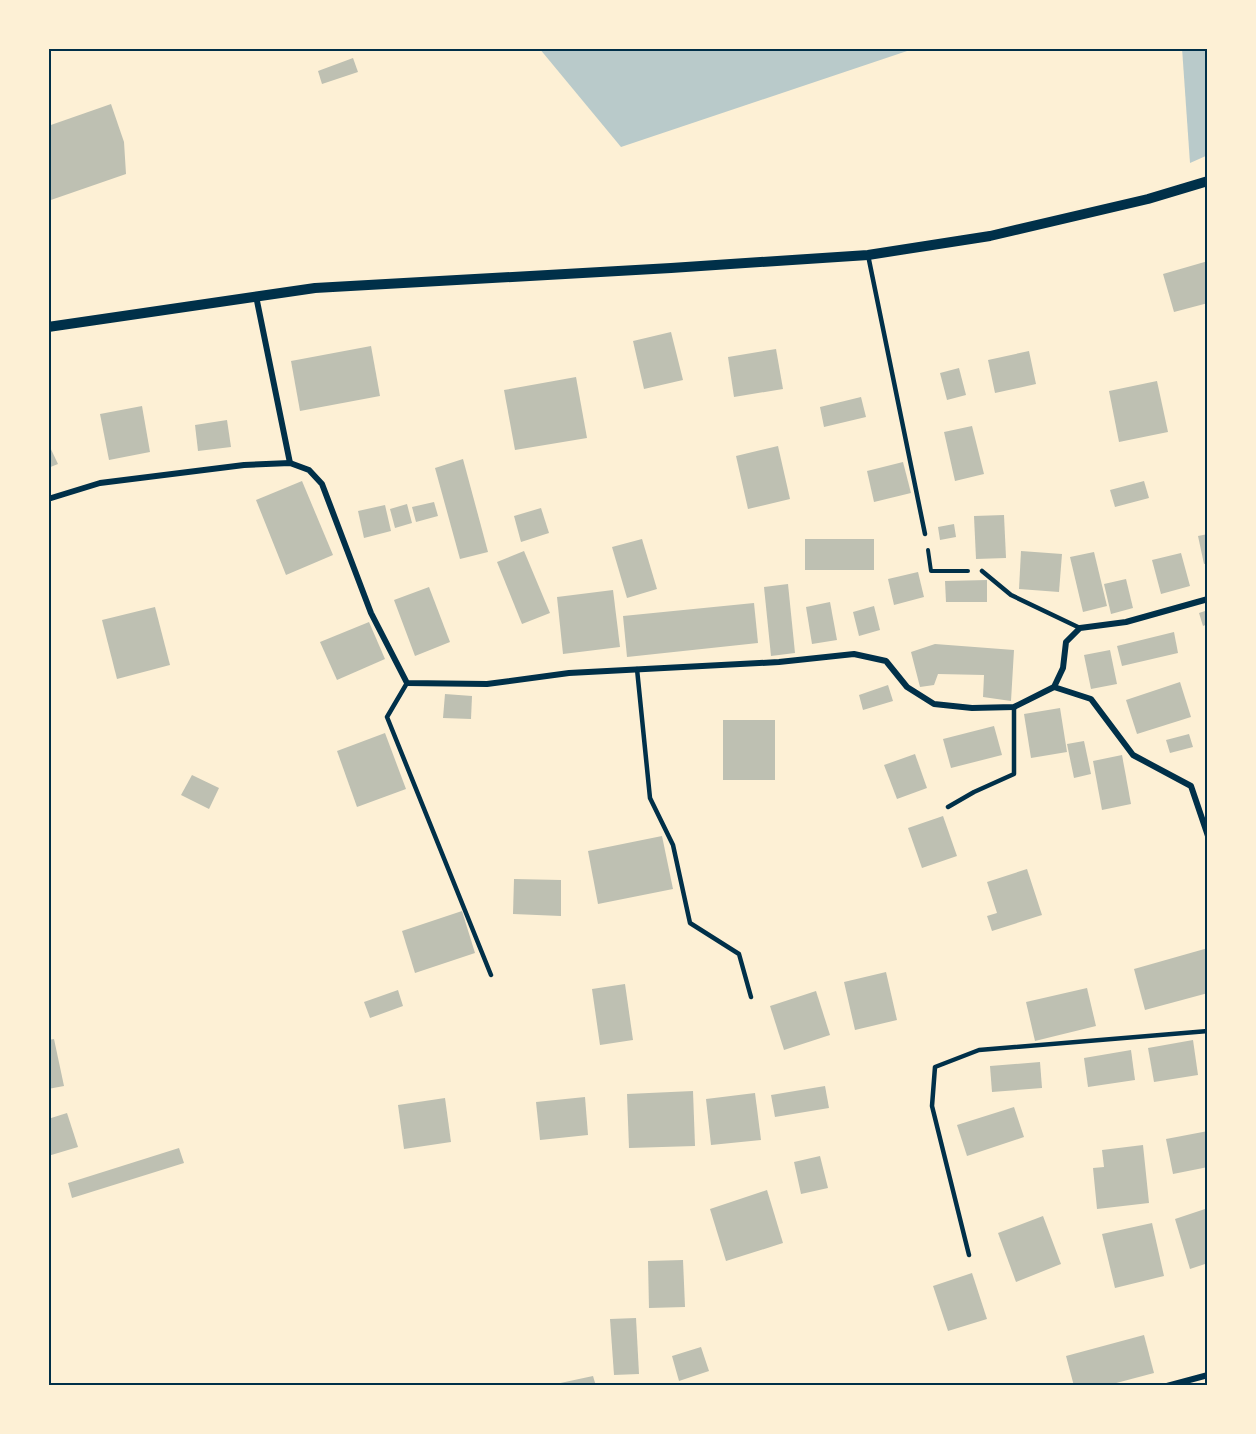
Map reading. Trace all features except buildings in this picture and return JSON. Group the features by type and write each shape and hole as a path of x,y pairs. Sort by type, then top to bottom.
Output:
{"street":[{"path":"48,327 315,288 868,255 990,236 1148,199 1208,181"},
{"path":"256,296 290,463"},
{"path":"48,499 100,483 244,465 290,463 309,470 322,484 371,613 407,683 487,684 569,673 779,662 854,654 886,662 907,687 934,704 972,708 1014,707 1054,687 1063,668 1066,642 1080,628 1126,622 1208,599"},
{"path":"1054,687 1090,699 1133,755 1191,786 1208,836"},
{"path":"1167,1386 1208,1375"}],"lane":[{"path":"868,255 925,534"},
{"path":"982,571 1011,595 1080,628"},
{"path":"637,669 650,798 673,845 690,922 739,954 751,997"},
{"path":"407,683 387,717 491,975"},
{"path":"948,807 1014,774 1014,707"},
{"path":"969,1255 932,1106 935,1067 979,1050 1208,1031"}],"path":[{"path":"925,534 931,571 982,571"}],"shaded area":[{"path":"539,48 916,48 621,147"},
{"path":"1182,48 1208,48 1208,155 1190,163"}]}
